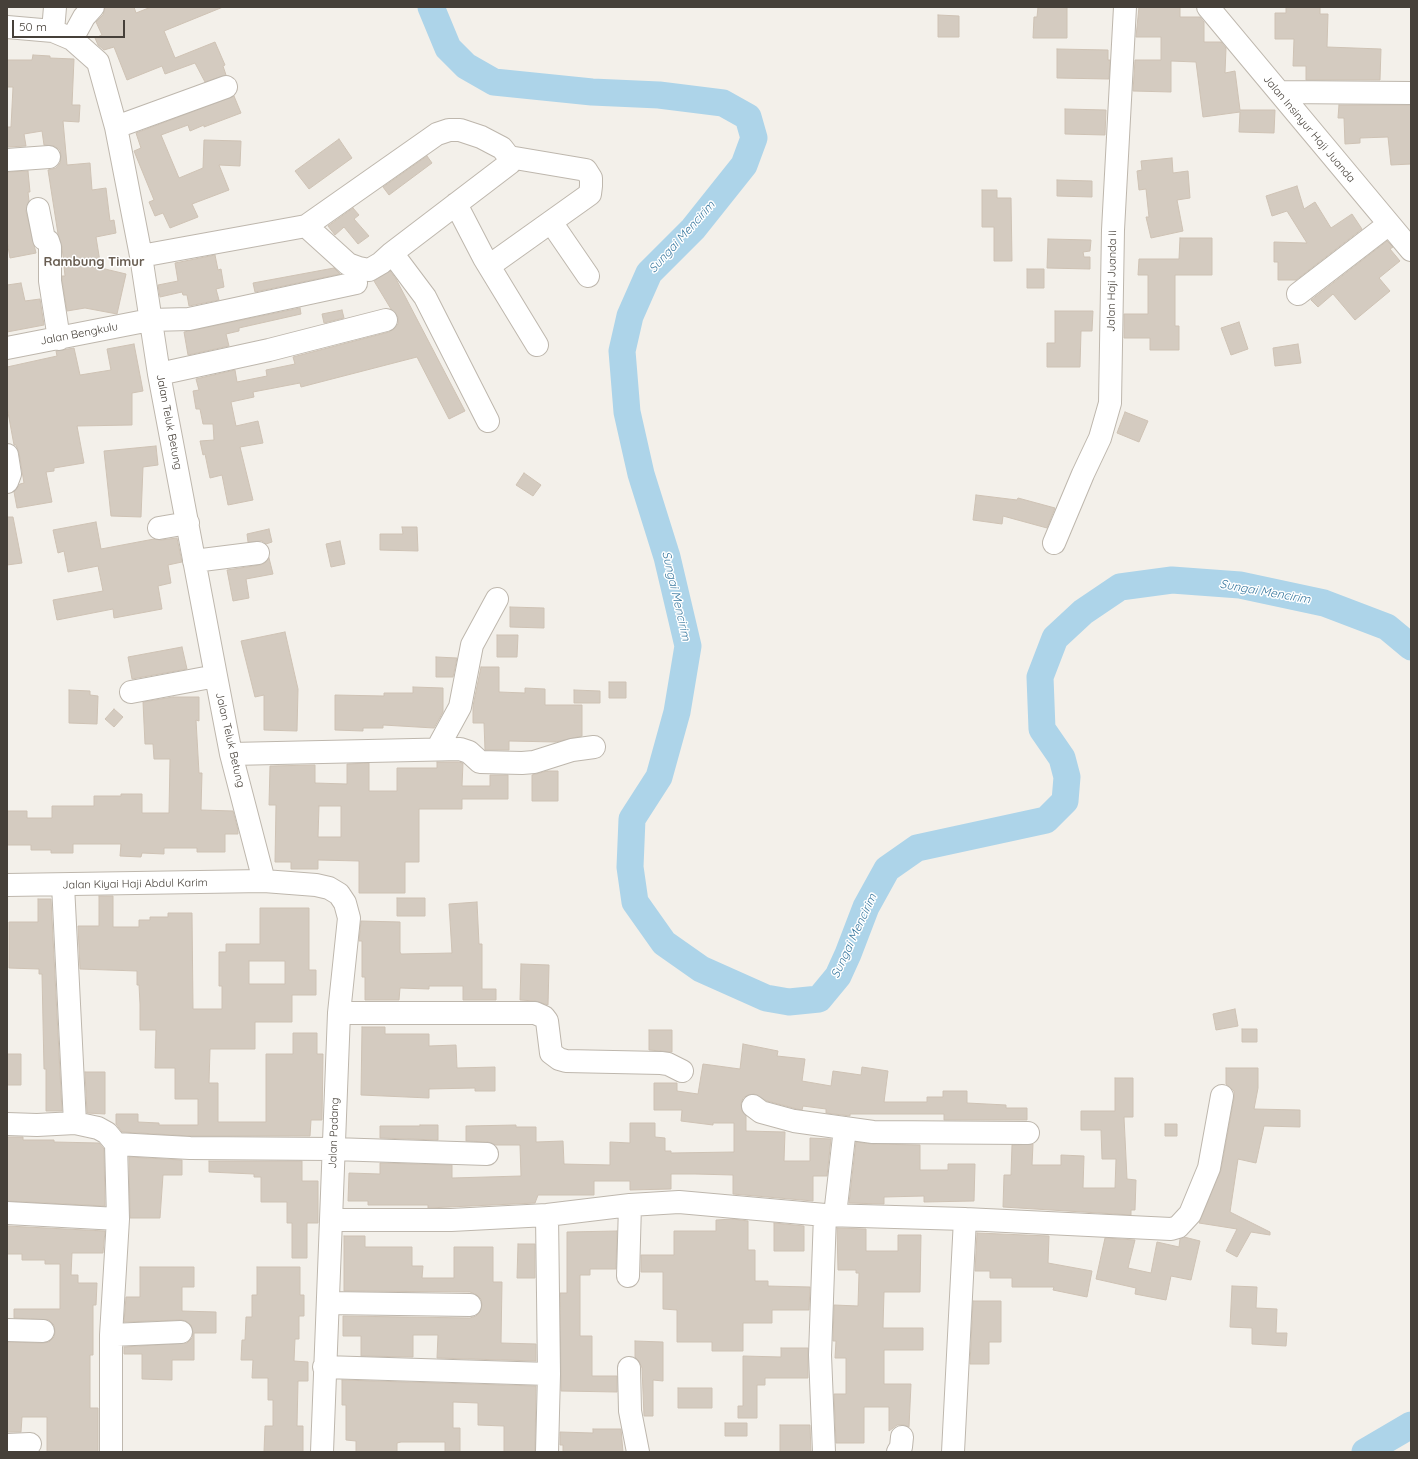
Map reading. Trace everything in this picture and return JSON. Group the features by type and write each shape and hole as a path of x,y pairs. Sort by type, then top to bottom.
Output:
{"street":[{"path":"55,7 63,35"},
{"path":"7,27 63,35 93,7"},
{"name":"Jalan Haji Juanda II","path":"1054,543 1100,438 1110,403 1113,230 1125,7"},
{"name":"Jalan Insinyur Haji Juanda","path":"1208,7 1411,250"},
{"name":"Jalan Teluk Betung","path":"63,35 98,62 116,127 142,256 150,320 159,374 216,676 232,754 264,882"},
{"path":"116,127 226,87"},
{"path":"1280,92 1411,93"},
{"path":"142,256 306,226 437,134 449,130 481,137 502,148 510,163 381,263 369,270 348,264 306,226"},
{"path":"7,160 49,157"},
{"path":"489,266 590,194 590,175 586,170 508,157"},
{"path":"456,204 489,266 537,344"},
{"path":"38,209 44,239 48,241 50,247 50,281 59,339"},
{"path":"551,222 588,276"},
{"path":"1298,294 1389,224"},
{"path":"392,253 424,297 488,421"},
{"name":"Jalan Bengkulu","path":"7,348 150,320 189,319 356,283"},
{"path":"159,374 269,350 386,320"},
{"path":"7,455 10,474 7,482"},
{"path":"159,528 188,523"},
{"path":"194,561 258,553"},
{"path":"437,749 460,707 472,645 497,599"},
{"path":"131,692 216,676"},
{"path":"232,754 437,749 465,750 480,762 522,764 534,762 572,750 594,748"},
{"name":"Jalan Kiyai Haji Abdul Karim","path":"7,885 264,882"},
{"name":"Jalan Padang","path":"264,882 316,885 329,888 339,894 345,903 349,918 338,1014 322,1452"},
{"path":"63,885 74,1122"},
{"path":"338,1014 535,1014 544,1017 547,1022 551,1053 559,1059 574,1061 662,1063 682,1071"},
{"path":"331,1220 451,1220 547,1215 630,1205 678,1202 830,1215 965,1219 1163,1230 1178,1227 1190,1214 1208,1168 1222,1096"},
{"path":"753,1106 761,1112 794,1121 873,1132 1028,1133"},
{"path":"7,1124 37,1125 74,1122 98,1128 107,1132 116,1144 118,1219 111,1335 111,1452"},
{"path":"824,1452 820,1355 830,1215 845,1128"},
{"path":"116,1144 190,1148 333,1149 487,1154"},
{"path":"628,1276 630,1205"},
{"path":"7,1213 118,1219"},
{"path":"547,1215 549,1374 547,1452"},
{"path":"953,1452 965,1219"},
{"path":"328,1303 470,1305"},
{"path":"7,1330 43,1331"},
{"path":"111,1335 181,1332"},
{"path":"324,1367 549,1374"},
{"path":"629,1368 630,1411 638,1452"},
{"path":"7,1445 30,1444"}],"building":[{"path":"105,7 134,7 136,13 151,7 223,7 164,31 175,58 215,42 225,65 223,66 226,75 205,82 195,63 165,74 162,66 127,80 114,47 104,50 98,45 95,38 102,35 96,22 103,15"},
{"path":"1038,7 1067,7 1067,38 1033,38 1034,17 1037,17"},
{"path":"1139,7 1180,7 1180,17 1200,17 1204,22 1204,42 1221,42 1226,48 1225,73 1235,71 1240,110 1275,110 1274,133 1239,132 1240,112 1203,117 1196,62 1171,61 1171,92 1133,91 1135,60 1161,60 1161,37 1136,37"},
{"path":"1286,7 1320,7 1320,14 1328,14 1327,47 1381,49 1380,80 1306,80 1306,66 1293,66 1294,39 1275,39 1275,13 1286,13"},
{"path":"938,15 959,16 959,37 938,37"},
{"path":"1057,49 1108,50 1108,60 1110,60 1109,79 1057,78"},
{"path":"33,55 50,56 50,58 74,59 72,105 80,105 79,122 63,121 67,165 90,163 92,190 106,188 110,221 114,220 116,233 96,237 101,268 126,274 117,314 85,308 67,311 62,280 62,276 65,276 62,247 58,234 48,170 56,168 60,163 60,150 54,146 44,145 42,131 24,134 26,146 7,147 7,127 11,127 13,87 7,87 7,60 32,60"},
{"path":"234,96 241,113 190,131 188,125 161,135 179,178 203,168 204,140 241,141 240,166 219,165 229,190 192,204 198,217 170,228 163,213 155,216 149,202 154,200 134,151 141,148 136,133"},
{"path":"1339,105 1411,105 1411,164 1391,165 1388,137 1360,138 1360,143 1345,144 1344,118 1338,118"},
{"path":"1065,109 1106,110 1105,135 1065,134"},
{"path":"339,139 352,158 309,189 295,171"},
{"path":"427,156 432,163 389,195 383,187"},
{"path":"1172,158 1173,173 1188,171 1190,198 1177,200 1183,231 1151,238 1146,217 1149,217 1146,189 1139,190 1137,171 1142,170 1141,161"},
{"path":"28,171 30,192 28,192 29,201 26,211 36,253 10,258 7,241 7,172"},
{"path":"1057,180 1092,181 1092,197 1057,196"},
{"path":"1297,186 1304,209 1315,202 1331,228 1352,214 1362,229 1296,280 1278,280 1278,262 1274,262 1274,242 1307,243 1287,211 1272,216 1266,196"},
{"path":"982,190 997,190 997,198 1011,198 1012,261 994,261 994,227 982,227"},
{"path":"353,208 359,215 354,219 369,236 358,244 344,227 335,235 328,226"},
{"path":"1180,238 1212,238 1212,275 1175,275 1175,326 1179,326 1179,350 1150,350 1150,338 1124,338 1124,314 1148,314 1148,275 1138,275 1139,259 1179,259"},
{"path":"1048,239 1091,240 1090,251 1083,252 1084,257 1090,257 1090,269 1047,268"},
{"path":"1387,241 1393,247 1390,249 1400,261 1379,278 1390,291 1355,320 1333,294 1318,307 1311,300"},
{"path":"215,255 218,270 221,269 224,287 216,289 219,300 189,306 187,295 183,295 182,292 160,297 158,285 178,281 175,263"},
{"path":"334,268 340,274 255,292 253,283"},
{"path":"1027,269 1044,269 1044,288 1027,288"},
{"path":"390,271 396,279 465,411 449,419 417,357 301,387 300,383 253,392 254,397 231,402 236,426 258,421 263,443 240,447 253,500 228,505 222,475 210,478 205,454 203,455 200,441 214,440 213,424 203,424 200,409 196,409 193,391 199,390 196,379 235,370 237,382 267,376 266,370 295,364 293,357 389,332 398,324 398,317 391,309 374,281"},
{"path":"21,283 25,301 40,299 44,325 7,332 7,285"},
{"path":"300,308 301,314 239,328 239,331 226,334 229,346 188,355 184,332"},
{"path":"342,310 344,318 324,323 322,314"},
{"path":"1055,311 1093,311 1092,331 1081,331 1080,367 1047,367 1047,343 1055,343"},
{"path":"1239,322 1248,349 1231,355 1221,328"},
{"path":"134,344 143,391 132,393 132,425 77,426 84,463 54,468 54,471 46,472 52,502 17,508 14,492 20,484 24,483 19,453 16,445 14,445 7,407 7,367 57,356 56,351 74,348 80,375 111,370 107,349"},
{"path":"1298,344 1301,363 1275,366 1273,348"},
{"path":"1125,412 1148,421 1139,442 1117,433"},
{"path":"156,446 158,465 143,467 141,517 111,516 104,451"},
{"path":"524,473 541,485 533,496 516,485"},
{"path":"976,495 1017,500 1018,498 1055,508 1047,528 1003,516 1002,524 973,520"},
{"path":"7,517 13,517 22,563 7,565"},
{"path":"96,522 101,549 154,539 161,540 177,538 182,562 168,565 171,583 158,586 162,609 114,618 113,609 57,620 53,600 103,591 98,566 68,572 64,551 58,553 53,530"},
{"path":"402,527 417,527 418,551 380,550 380,534 403,534"},
{"path":"269,529 272,542 266,544 262,541 248,542 247,534"},
{"path":"340,541 345,564 331,567 326,544"},
{"path":"269,558 273,574 246,579 249,598 233,601 227,570 260,565 265,563"},
{"path":"510,607 544,608 544,628 510,627"},
{"path":"285,632 298,689 297,731 264,730 264,695 255,697 241,641"},
{"path":"497,635 518,635 517,657 497,657"},
{"path":"182,647 187,669 132,679 128,657"},
{"path":"436,657 457,658 453,677 436,677"},
{"path":"481,667 499,667 499,692 525,693 525,688 545,689 545,705 582,705 582,736 556,742 509,741 509,750 485,750 484,723 473,723 473,706"},
{"path":"609,682 626,682 626,698 609,698"},
{"path":"413,687 443,688 443,712 434,728 383,725 383,728 363,728 363,731 335,730 335,695 384,696 384,693 413,693"},
{"path":"69,690 90,691 90,695 98,696 97,724 69,723"},
{"path":"574,690 600,691 600,703 574,703"},
{"path":"173,697 199,697 199,721 196,720 199,773 202,773 201,810 233,811 238,834 225,834 225,852 197,852 197,848 164,848 164,854 142,853 141,857 120,856 121,844 73,844 73,853 51,853 51,850 31,850 31,845 7,845 7,811 27,811 27,818 52,818 52,806 94,806 94,796 142,794 142,813 169,813 170,759 154,759 153,744 145,744 143,702"},
{"path":"114,709 123,717 114,727 105,719"},
{"path":"437,762 463,763 462,786 490,786 490,775 508,775 508,799 462,799 462,809 419,809 419,862 405,862 405,893 359,893 359,861 318,860 318,869 291,869 291,862 275,862 276,805 269,805 270,766 315,765 315,783 347,784 347,764 369,763 369,791 397,791 397,768 437,768","holes":["319,806 341,806 341,837 318,837"]},
{"path":"547,771 558,771 558,801 532,801 532,775"},
{"path":"99,896 113,896 113,927 139,927 139,920 150,920 150,917 168,917 168,913 192,913 193,1009 222,1009 222,986 219,986 219,952 226,952 226,944 260,944 260,908 309,908 309,970 316,970 316,995 292,995 292,1022 255,1022 255,1049 210,1049 209,1083 218,1083 218,1122 266,1122 266,1054 293,1054 293,1033 317,1033 317,1054 323,1054 322,1120 311,1120 310,1136 190,1136 122,1132 116,1124 116,1114 138,1114 138,1122 159,1123 159,1125 198,1125 198,1099 175,1099 175,1068 155,1068 156,1030 140,1030 140,1004 139,985 137,985 137,971 80,969 78,926 99,926","holes":["249,961 285,961 285,984 249,984"]},
{"path":"397,898 425,898 425,916 397,916"},
{"path":"38,899 51,899 62,1111 46,1111 46,1069 44,1069 42,974 39,974 39,969 9,968 9,922 38,922"},
{"path":"477,902 479,944 482,944 482,989 496,989 496,1000 463,1000 463,986 429,986 429,989 400,988 399,1000 365,1000 365,977 362,977 362,941 359,941 361,921 400,922 401,954 452,953 449,904"},
{"path":"521,964 549,965 548,1005 535,1001 520,1000"},
{"path":"1235,1009 1238,1026 1216,1030 1213,1014"},
{"path":"362,1027 385,1027 385,1034 429,1034 429,1046 456,1045 457,1068 495,1067 495,1091 475,1091 475,1088 429,1089 429,1098 361,1095"},
{"path":"1242,1029 1257,1029 1257,1042 1242,1042"},
{"path":"649,1030 672,1030 672,1052 649,1050"},
{"path":"743,1044 778,1051 777,1056 805,1059 802,1081 831,1086 833,1071 861,1075 862,1067 888,1071 884,1102 927,1102 927,1097 943,1097 943,1091 967,1091 967,1103 1006,1105 1006,1108 1027,1108 1027,1120 944,1120 944,1114 850,1114 850,1116 826,1113 826,1109 803,1106 802,1110 797,1109 767,1101 754,1094 743,1098 741,1104 742,1111 746,1116 746,1131 785,1132 784,1161 810,1161 810,1138 831,1139 827,1176 813,1176 813,1201 733,1194 733,1175 671,1174 671,1189 630,1190 630,1181 594,1181 594,1195 538,1195 535,1203 428,1208 428,1205 368,1205 368,1201 348,1201 349,1173 380,1174 380,1163 452,1165 452,1178 521,1176 520,1145 496,1145 488,1142 466,1141 466,1126 516,1125 516,1127 536,1127 536,1142 563,1141 564,1164 610,1165 610,1142 630,1143 630,1123 655,1123 655,1137 665,1138 665,1151 671,1151 671,1153 734,1152 734,1123 713,1123 713,1125 681,1121 682,1110 654,1110 654,1083 677,1083 677,1091 698,1094 703,1064 740,1069"},
{"path":"7,1054 21,1054 21,1085 7,1085"},
{"path":"1226,1068 1258,1068 1258,1088 1254,1109 1300,1110 1300,1127 1264,1126 1256,1163 1238,1159 1230,1212 1270,1232 1270,1235 1251,1232 1237,1257 1226,1251 1237,1229 1199,1223 1221,1170 1234,1098 1234,1091 1226,1084"},
{"path":"85,1072 105,1072 105,1114 87,1113"},
{"path":"1115,1078 1133,1078 1133,1117 1124,1117 1127,1179 1136,1180 1135,1210 1131,1210 1131,1215 1003,1207 1004,1175 1011,1175 1012,1145 1033,1144 1032,1165 1061,1165 1061,1155 1084,1156 1083,1188 1115,1188 1116,1159 1102,1159 1101,1130 1081,1130 1081,1111 1115,1111"},
{"path":"1165,1124 1177,1124 1177,1136 1165,1136"},
{"path":"438,1125 438,1140 380,1138 380,1126"},
{"path":"7,1137 23,1137 23,1140 54,1140 54,1142 99,1143 104,1149 105,1206 7,1201"},
{"path":"856,1142 873,1144 920,1145 920,1170 948,1170 948,1164 975,1164 974,1201 924,1202 924,1196 884,1197 884,1204 849,1203"},
{"path":"129,1157 182,1160 182,1175 163,1175 160,1218 130,1218"},
{"path":"209,1161 302,1161 302,1181 318,1181 318,1223 307,1223 307,1258 292,1258 292,1223 287,1223 287,1202 261,1202 261,1177 254,1177 254,1174 209,1172"},
{"path":"733,1219 748,1221 748,1250 755,1250 755,1281 768,1281 768,1286 810,1287 809,1310 772,1310 772,1323 743,1323 743,1351 712,1351 712,1342 677,1342 677,1310 663,1309 663,1272 641,1272 641,1255 674,1255 674,1231 716,1231 716,1220"},
{"path":"774,1223 804,1226 804,1251 774,1251"},
{"path":"7,1226 105,1231 103,1253 72,1253 71,1275 78,1275 78,1283 97,1283 96,1305 93,1305 93,1355 90,1355 90,1408 98,1408 98,1452 47,1452 47,1417 22,1417 21,1432 7,1432 7,1342 49,1342 54,1337 55,1332 54,1325 49,1320 14,1318 14,1309 60,1309 60,1264 45,1264 45,1260 22,1260 22,1254 7,1254"},
{"path":"837,1228 866,1229 866,1251 898,1251 898,1235 921,1235 920,1292 884,1292 883,1328 923,1328 923,1350 884,1350 884,1384 911,1384 909,1427 897,1425 889,1431 889,1407 864,1407 864,1443 836,1443 834,1394 846,1394 846,1358 835,1358 836,1341 833,1341 834,1305 858,1306 859,1273 856,1273 856,1270 838,1270"},
{"path":"617,1231 616,1269 590,1269 590,1275 580,1275 580,1336 592,1336 592,1376 617,1376 617,1392 561,1391 560,1293 567,1293 567,1232"},
{"path":"977,1233 1049,1236 1048,1263 1092,1271 1087,1297 1053,1290 1054,1287 1012,1287 1012,1278 990,1278 990,1271 975,1271"},
{"path":"344,1236 365,1236 365,1247 412,1247 412,1266 423,1266 422,1278 454,1278 454,1247 493,1247 493,1282 502,1282 501,1343 536,1344 536,1361 437,1358 438,1335 413,1335 413,1357 361,1356 361,1336 343,1336 343,1316 470,1318 476,1316 480,1312 482,1305 481,1299 477,1295 470,1292 344,1291"},
{"path":"1184,1237 1200,1241 1191,1280 1171,1276 1166,1300 1135,1294 1136,1288 1096,1279 1105,1238 1135,1240 1128,1268 1151,1273 1157,1242 1179,1247 1180,1239"},
{"path":"518,1244 535,1244 535,1278 517,1278"},
{"path":"140,1267 194,1267 194,1287 182,1287 182,1311 216,1312 216,1333 194,1333 194,1360 172,1360 172,1380 142,1379 142,1354 124,1354 124,1347 187,1343 192,1338 193,1332 191,1325 186,1321 124,1322 126,1297 140,1297"},
{"path":"257,1267 300,1267 300,1295 304,1295 304,1316 299,1316 299,1339 295,1339 294,1361 308,1362 308,1381 298,1381 297,1426 303,1426 303,1452 264,1452 265,1426 273,1426 273,1400 268,1400 268,1378 252,1378 253,1360 241,1360 242,1340 245,1340 246,1317 252,1317 252,1295 257,1295"},
{"path":"1232,1286 1257,1287 1256,1308 1277,1309 1276,1333 1287,1333 1286,1346 1252,1344 1252,1328 1230,1327"},
{"path":"973,1301 1001,1301 1001,1342 989,1342 989,1364 970,1364"},
{"path":"635,1341 663,1342 663,1381 653,1380 653,1416 644,1416 642,1368 639,1361 635,1357"},
{"path":"781,1348 808,1348 808,1378 765,1378 765,1385 757,1385 757,1418 738,1418 738,1406 743,1406 743,1356 781,1357"},
{"path":"342,1380 536,1386 535,1452 504,1452 504,1426 478,1425 478,1403 453,1402 453,1428 460,1428 460,1452 445,1452 445,1442 401,1442 397,1443 397,1452 356,1452 356,1441 346,1440 346,1405 342,1405"},
{"path":"678,1388 712,1388 712,1408 678,1408"},
{"path":"725,1423 747,1423 747,1436 725,1436"},
{"path":"780,1425 810,1425 811,1452 780,1452"},
{"path":"593,1429 621,1429 623,1452 563,1452 563,1445 560,1445 560,1432 593,1433"}],"waterway":[{"name":"Sungai Mencirim","path":"431,7 448,48 466,66 494,82 592,92 659,95 723,103 748,117 754,138 744,165 693,229 649,273 630,316 622,351 627,412 641,474 667,557 688,646 677,712 659,777 632,819 630,867 635,902 664,943 701,969 766,998 789,1002 819,999 838,976 866,907 887,869 917,848 1046,820 1065,801 1067,777 1062,758 1042,729 1040,677 1055,638 1083,612 1120,587 1172,580 1240,585 1324,603 1387,627 1411,647"},
{"name":"Sungai Mencirim","path":"1365,1452 1411,1425"}],"district":[{"name":"Rambung Timur","path":"94,262"}]}
